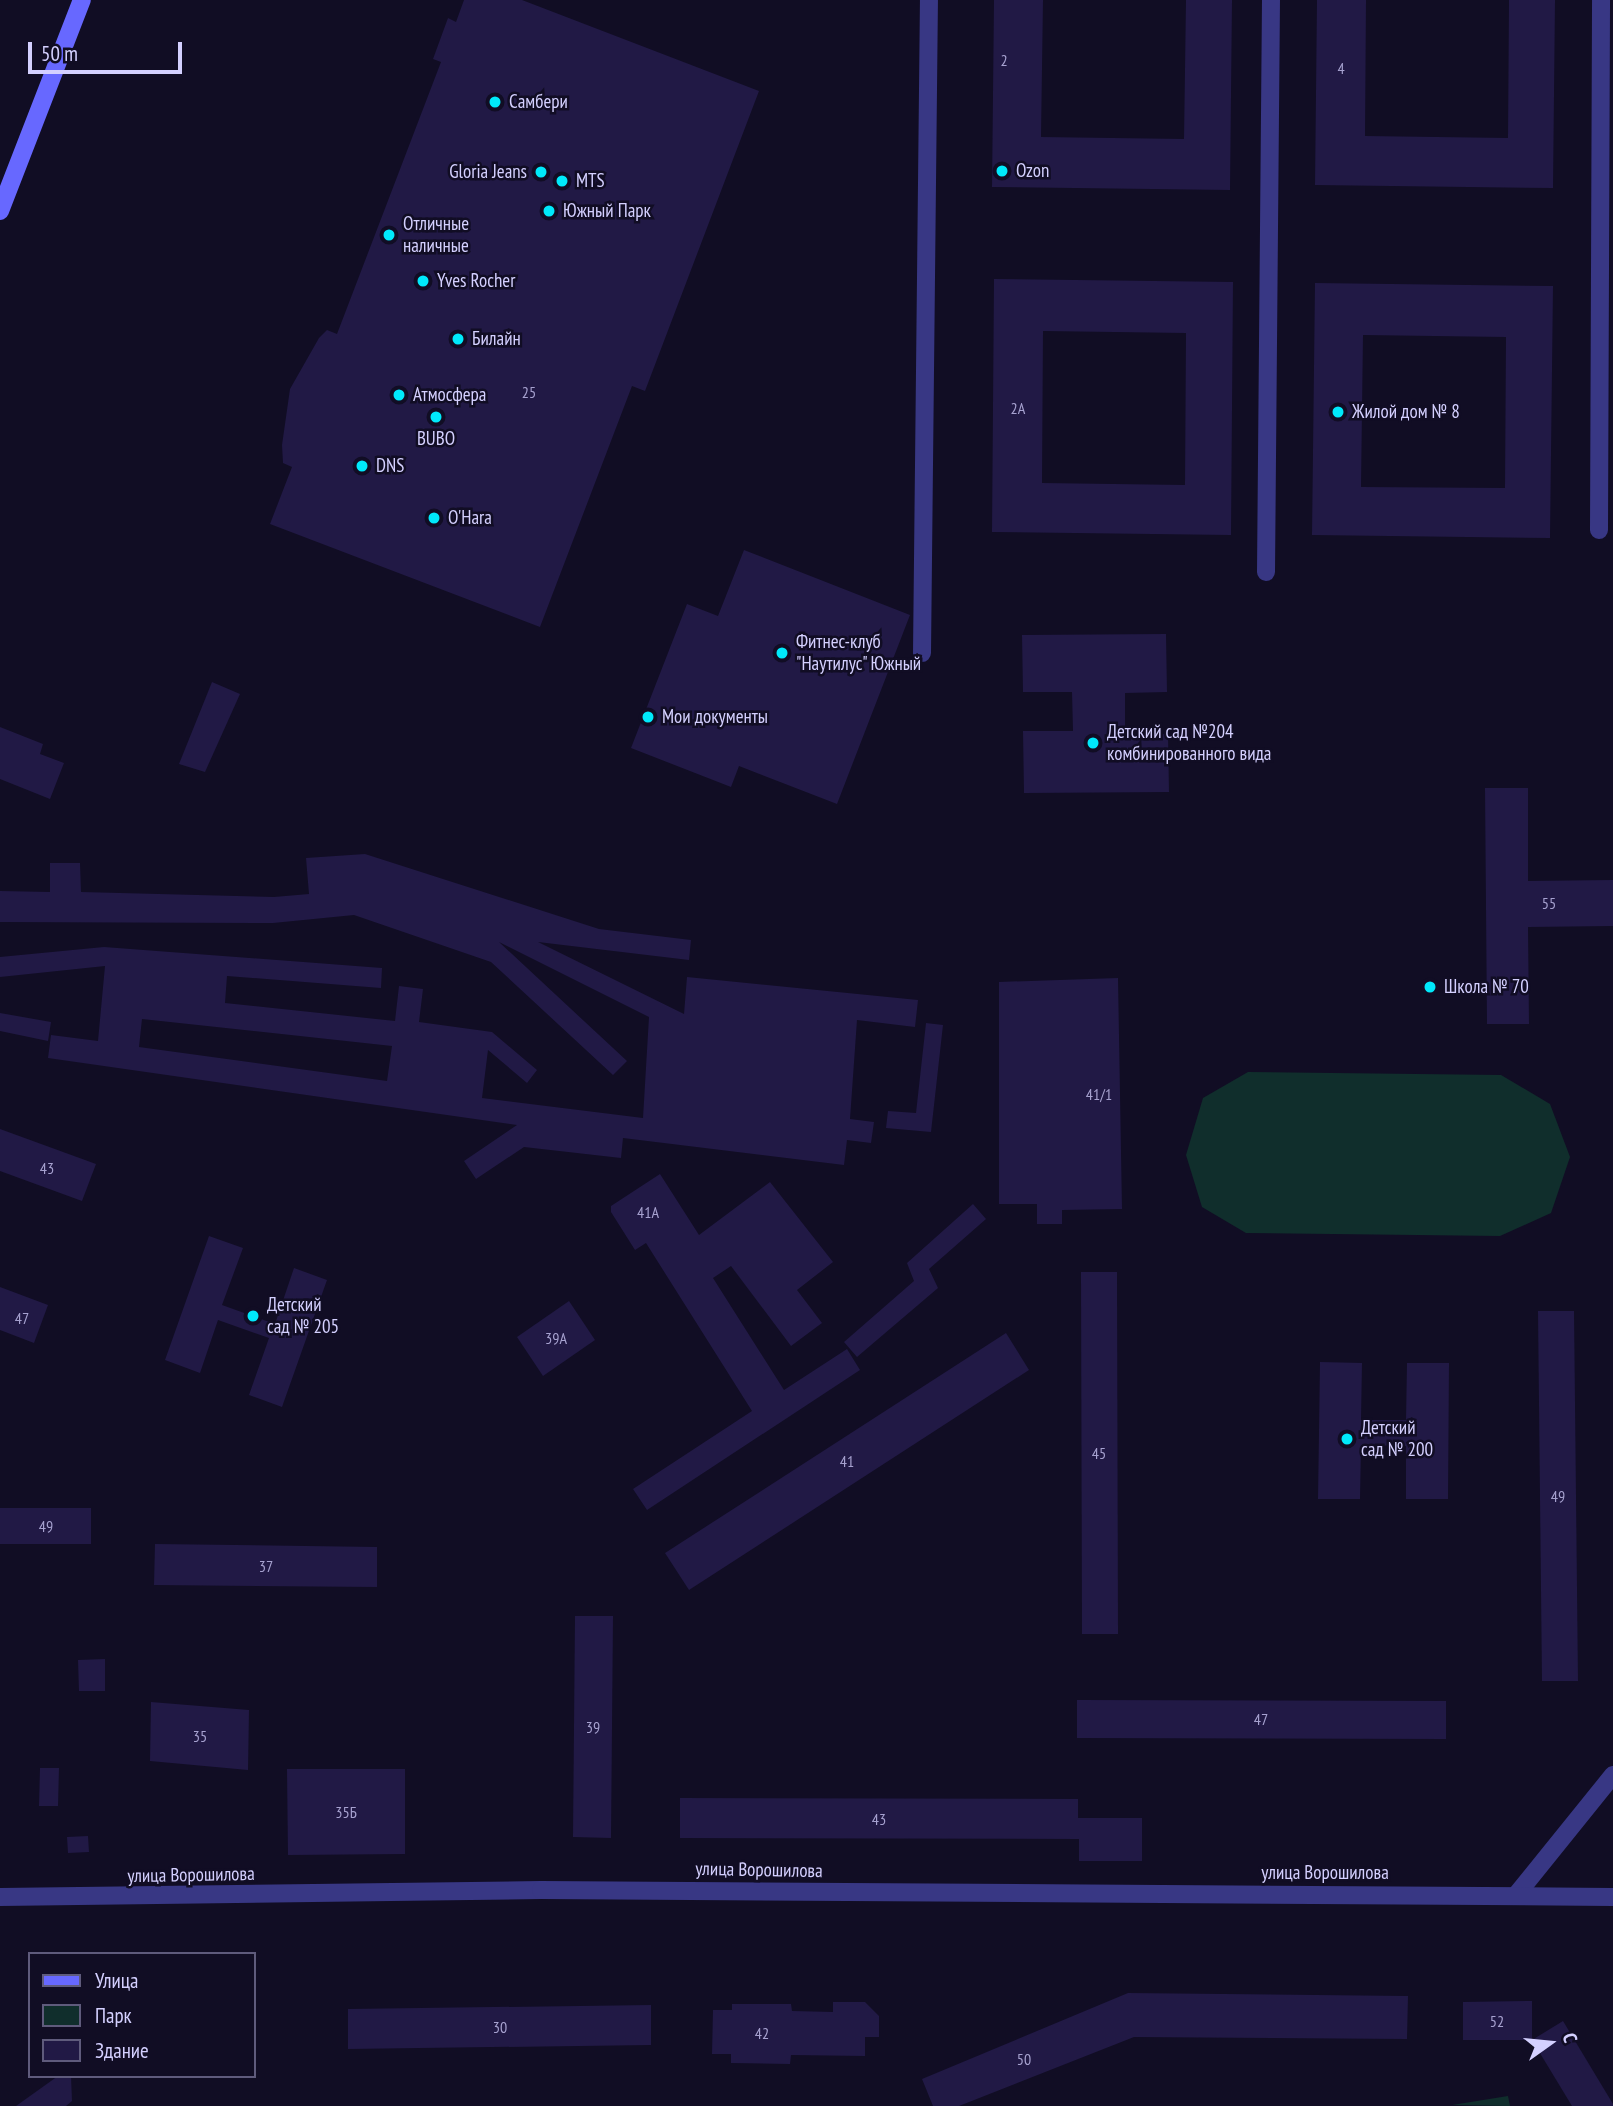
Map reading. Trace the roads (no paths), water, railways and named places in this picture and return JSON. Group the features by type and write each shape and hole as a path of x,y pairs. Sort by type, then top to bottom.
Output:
{"main road":[{"path":"0,211 82,0"}],"street":[{"path":"922,653 929,0"},
{"path":"1266,572 1271,0"},
{"path":"1599,530 1601,0"},
{"path":"1517,1894 1613,1775"},
{"name":"улица Ворошилова","path":"0,1897 541,1890 1517,1894 1613,1897"}],"place":[{"name":"Самбери","path":"495,102"},
{"name":"Ozon","path":"1002,171"},
{"name":"Gloria Jeans","path":"541,172"},
{"name":"MTS","path":"562,181"},
{"name":"Южный Парк","path":"549,211"},
{"name":"Отличные наличные","path":"389,235"},
{"name":"Yves Rocher","path":"423,281"},
{"name":"Билайн","path":"458,339"},
{"name":"Атмосфера","path":"399,395"},
{"name":"Жилой дом № 8","path":"1338,412"},
{"name":"BUBO","path":"436,417"},
{"name":"DNS","path":"362,466"},
{"name":"O'Hara","path":"434,518"},
{"name":"Фитнес-клуб \"Наутилус\" Южный","path":"782,653"},
{"name":"Мои документы","path":"648,717"},
{"name":"Детский сад №204 комбинированного вида","path":"1093,743"},
{"name":"Школа № 70","path":"1430,987"},
{"name":"Детский сад № 205","path":"253,1316"},
{"name":"Детский сад № 200","path":"1347,1439"}]}
